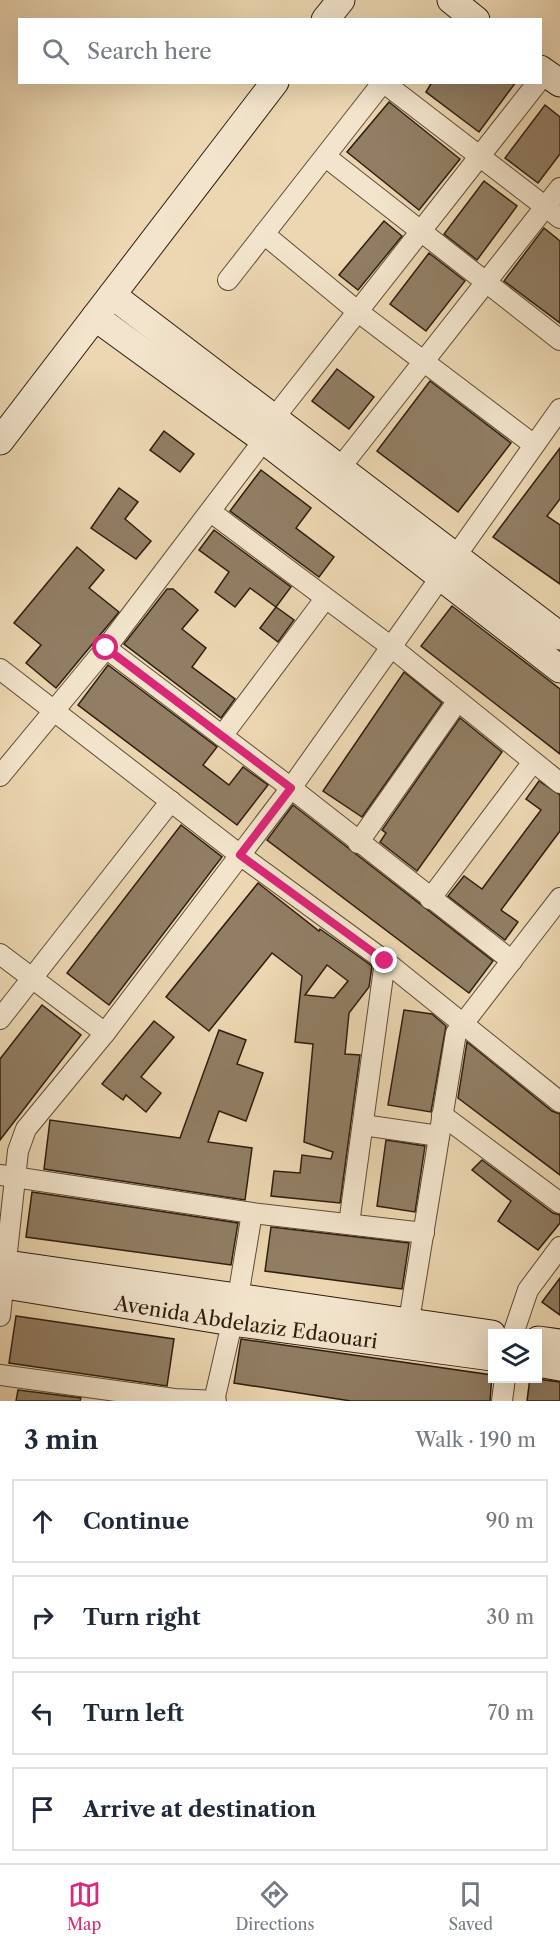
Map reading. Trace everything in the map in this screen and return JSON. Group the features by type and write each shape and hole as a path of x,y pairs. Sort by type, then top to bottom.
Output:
{"street":[{"path":"326,18 340,0"},
{"path":"451,0 474,18"},
{"path":"0,441 273,84"},
{"path":"228,280 381,84"},
{"path":"386,84 553,212"},
{"path":"0,776 106,648 212,512 269,429 357,311 539,84"},
{"path":"326,157 560,340"},
{"path":"332,477 487,281 553,212 560,188"},
{"path":"264,234 357,311 534,445"},
{"path":"112,295 269,429 447,567 560,669"},
{"path":"95,317 269,429"},
{"path":"0,1316 8,1176 26,1129 105,1033 291,788 560,409"},
{"path":"212,512 390,646 560,783"},
{"path":"447,567 560,636"},
{"path":"222,736 325,599"},
{"path":"106,648 291,788 358,843 512,961"},
{"path":"0,669 240,855 385,961 560,1102"},
{"path":"358,843 457,702"},
{"path":"430,899 532,762"},
{"path":"0,1019 171,801"},
{"path":"407,1334 454,1040 463,1023 560,898"},
{"path":"0,954 105,1033"},
{"path":"349,1224 385,961"},
{"path":"442,1115 560,1203"},
{"path":"363,1125 439,1136"},
{"path":"8,1176 252,1213 424,1233"},
{"path":"0,1375 95,1395 215,1401 235,1309 252,1213"},
{"path":"515,1329 528,1290 560,1247"},
{"name":"Avenida Abdelaziz Edaouari","path":"2,1274 407,1334 488,1356"},
{"name":"Avenida Abdelaziz Edaouari","path":"407,1334 488,1334"},
{"path":"542,1341 560,1343"},
{"path":"542,1365 560,1367"},
{"path":"501,1401 504,1383"}],"building":[{"path":"431,84 515,84 479,132 426,92"},
{"path":"389,102 460,159 419,210 347,152"},
{"path":"545,105 560,117 560,154 538,183 505,158"},
{"path":"484,181 517,206 477,260 444,234"},
{"path":"384,221 402,236 358,290 339,275"},
{"path":"544,228 560,241 560,323 504,281"},
{"path":"429,253 465,281 426,331 390,304"},
{"path":"337,369 374,397 349,429 312,401"},
{"path":"430,381 511,443 458,512 377,451"},
{"path":"164,431 194,454 180,472 150,450"},
{"path":"560,448 560,499 547,516 560,525 560,584 493,537"},
{"path":"261,470 311,508 296,528 334,557 319,577 230,511"},
{"path":"119,488 138,502 125,519 151,541 136,559 91,528"},
{"path":"214,530 291,587 276,607 250,588 235,607 215,592 229,572 199,550"},
{"path":"77,547 104,570 89,588 119,612 56,688 26,663 41,645 14,623"},
{"path":"167,589 173,589 198,610 182,629 206,648 192,667 235,699 221,718 124,644"},
{"path":"452,606 560,689 560,754 421,646"},
{"path":"276,607 294,620 278,642 260,628"},
{"path":"108,665 217,747 203,765 229,785 243,767 268,785 237,825 78,705"},
{"path":"404,672 442,703 362,817 323,791"},
{"path":"460,718 502,752 417,871 380,842 386,833 382,830"},
{"path":"539,781 560,795 560,831 501,910 518,922 505,940 448,896 464,876 482,889 541,810 526,799"},
{"path":"293,805 493,961 469,993 267,840"},
{"path":"181,825 222,857 109,1005 67,973"},
{"path":"258,883 319,931 320,929 372,966 369,987 349,1013 345,1054 360,1055 340,1203 271,1196 274,1171 300,1173 302,1155 331,1159 333,1152 304,1142 313,1044 295,1042 302,976 272,953 209,1031 166,997","holes":["327,965 348,981 334,998 305,995"]},
{"path":"42,1005 81,1035 0,1140 0,1059"},
{"path":"404,1010 432,1014 446,1026 431,1112 388,1105"},
{"path":"154,1021 174,1037 141,1077 161,1093 146,1112 126,1095 123,1100 102,1084"},
{"path":"219,1030 246,1040 237,1064 263,1073 246,1121 219,1111 208,1142 252,1148 245,1200 44,1169 50,1120 180,1138"},
{"path":"467,1042 552,1111 560,1114 560,1175 458,1098"},
{"path":"386,1140 425,1146 415,1212 377,1206"},
{"path":"482,1160 553,1213 560,1215 560,1223 538,1250 498,1221 511,1201 472,1170"},
{"path":"32,1192 238,1223 231,1265 26,1237"},
{"path":"271,1227 409,1243 402,1289 265,1271"},
{"path":"560,1278 560,1315 542,1302"},
{"path":"16,1316 174,1339 167,1386 9,1363"},
{"path":"241,1339 488,1374 488,1383 491,1383 490,1401 351,1401 234,1383"},
{"path":"542,1380 560,1382 560,1401 527,1401 529,1383 542,1383"},
{"path":"18,1390 81,1398 80,1401 16,1401"}],"route":[{"path":"106,648 291,788 240,855 385,961"}]}
